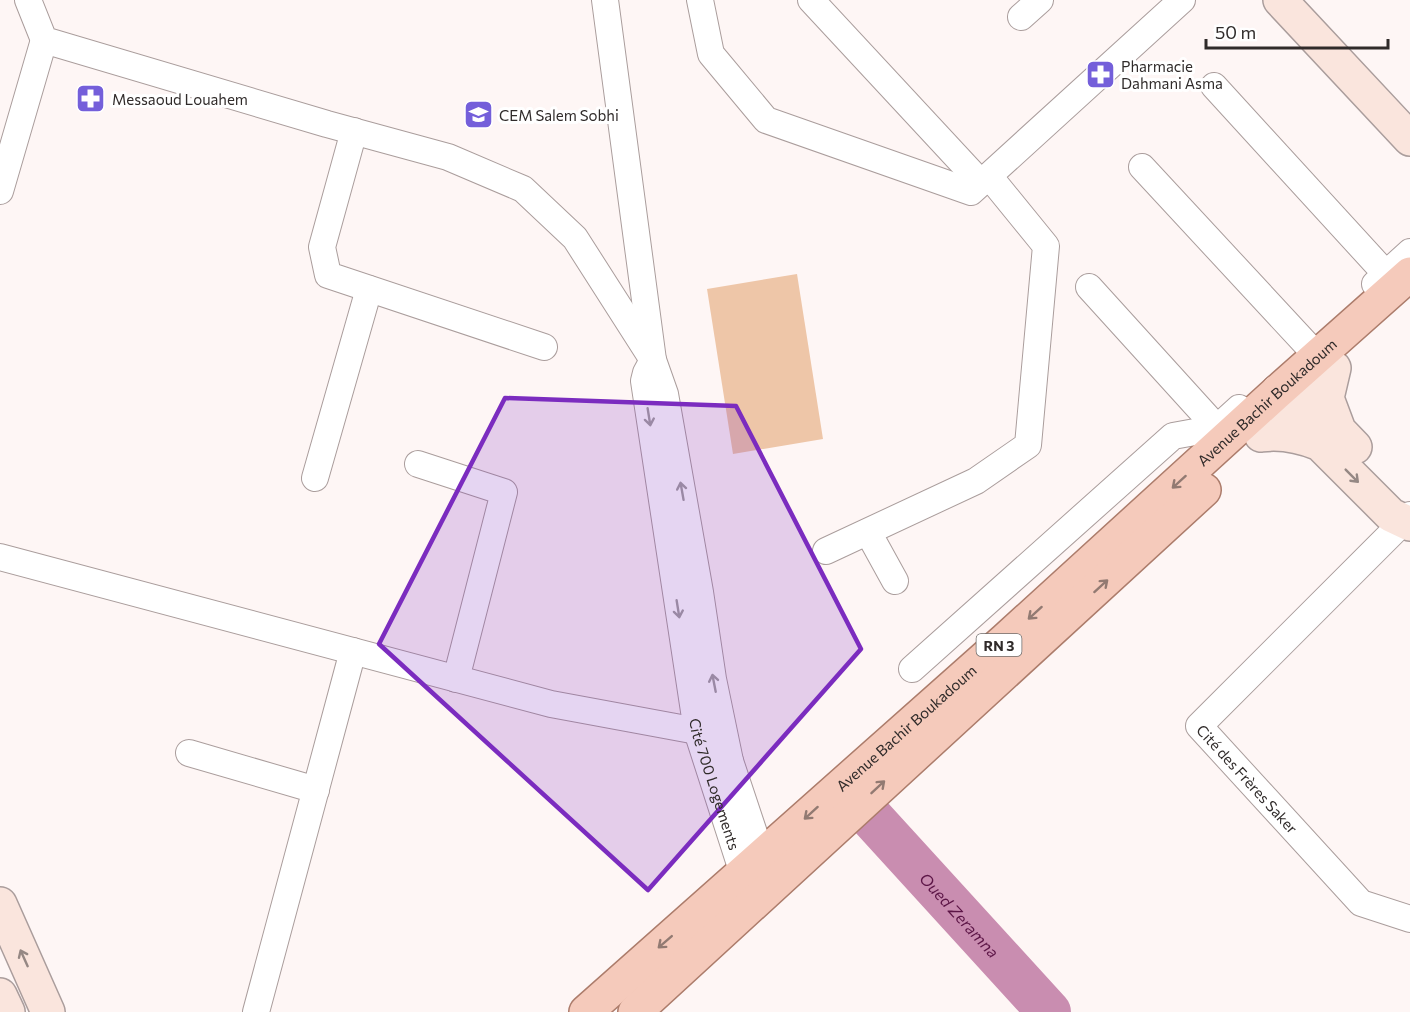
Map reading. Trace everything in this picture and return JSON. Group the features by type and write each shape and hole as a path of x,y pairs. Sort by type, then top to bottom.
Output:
{"main road":[{"path":"1280,0 1410,139"},
{"name":"Avenue Bachir Boukadoum","path":"635,1012 762,871 1022,624 1289,394 1398,274"},
{"name":"Avenue Bachir Boukadoum","path":"586,1012 714,899 762,871 891,775 1131,558 1261,435 1289,394 1334,368 1410,302"},
{"path":"1261,435 1275,433 1330,438 1328,398 1334,368"},
{"name":"Cité des Frères Saker","path":"1289,394 1330,438 1400,495 1408,515"},
{"path":"0,904 48,1012"},
{"path":"0,995 8,1012"}],"street":[{"path":"0,191 44,40 28,0"},
{"path":"605,0 653,360 665,394 730,761"},
{"path":"700,0 711,54 766,120 971,192 1182,0"},
{"path":"811,0 985,179 1046,246 1028,445 976,481 826,551"},
{"path":"1021,17 1040,0"},
{"path":"44,40 354,132 448,157 523,189 575,238 653,360"},
{"path":"1214,86 1398,274"},
{"path":"354,132 322,247 328,275 544,347"},
{"path":"1142,167 1308,346"},
{"path":"912,669 1173,436 1217,428 1308,346 1398,274 1410,252"},
{"path":"1089,287 1217,428"},
{"path":"315,478 369,289"},
{"path":"653,360 644,381 697,731"},
{"path":"418,464 504,492 456,679"},
{"name":"Cité des Frères Saker","path":"1408,515 1199,726 1361,903 1410,919"},
{"path":"868,532 894,581"},
{"path":"0,557 551,704 697,731 722,723"},
{"path":"256,1012 353,651"},
{"name":"Cité 700 Logements","path":"697,731 730,761 738,825"},
{"name":"Cité 700 Logements","path":"697,731 738,825 762,871"},
{"path":"189,753 316,790"},
{"path":"714,899 738,825 765,835 762,871"}],"highlighted area":[{"path":"505,398 736,406 861,649 648,890 379,644"}],"shaded area":[{"path":"797,274 823,439 733,454 707,289"}],"waterway":[{"name":"Oued Zeramna","path":"871,817 1049,1012"}],"place":[{"name":"Pharmacie Dahmani Asma","path":"1100,75"},
{"name":"Messaoud Louahem","path":"91,99"},
{"name":"CEM Salem Sobhi","path":"478,115"}]}
